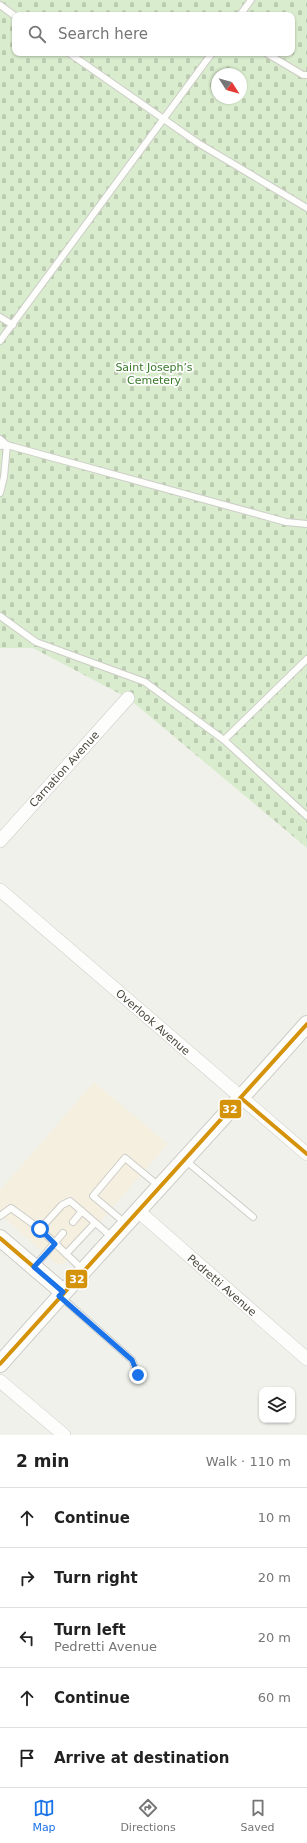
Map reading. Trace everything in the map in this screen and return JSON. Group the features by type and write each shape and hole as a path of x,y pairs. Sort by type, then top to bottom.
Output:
{"street":[{"name":"Carnation Avenue","path":"0,841 128,698"},
{"name":"Overlook Avenue","path":"0,890 307,1154"},
{"path":"0,1364 61,1294 159,1186 185,1160 307,1024"},
{"name":"Pedretti Avenue","path":"137,1210 307,1359"},
{"path":"0,1238 34,1267 61,1294"},
{"path":"0,1381 64,1435"}],"lane":[{"path":"242,12 251,0"},
{"path":"0,5 12,14"},
{"path":"73,56 198,143 307,208"},
{"path":"0,341 210,56"},
{"path":"271,56 303,75 307,75"},
{"path":"0,317 12,325"},
{"path":"0,438 3,446 4,477 0,493"},
{"path":"3,446 286,522 307,524"},
{"path":"0,616 36,642 145,682 224,740 307,816"},
{"path":"224,740 307,659"},
{"path":"126,1223 93,1196 125,1158 159,1186"},
{"path":"185,1160 253,1217"},
{"path":"40,1229 62,1205 70,1201 112,1238"},
{"path":"0,1216 11,1208 40,1229 84,1270"},
{"path":"73,1222 82,1211"},
{"path":"66,1254 95,1223"},
{"path":"34,1267 63,1234"},
{"path":"61,1294 132,1360 138,1375"}],"shaded area":[{"path":"94,1082 168,1144 63,1264 57,1265 0,1214 0,1190"}],"green space":[{"name":"Saint Joseph’s Cemetery","path":"0,0 307,0 307,848 128,698 33,648 0,648"}],"transit line":[{"name":"32","path":"0,1364 307,1024"},
{"name":"32","path":"241,1098 307,1154"},
{"name":"32","path":"0,1238 63,1292"}],"route":[{"path":"40,1229 55,1244 34,1267 63,1292 59,1296 132,1360 138,1375"}]}
